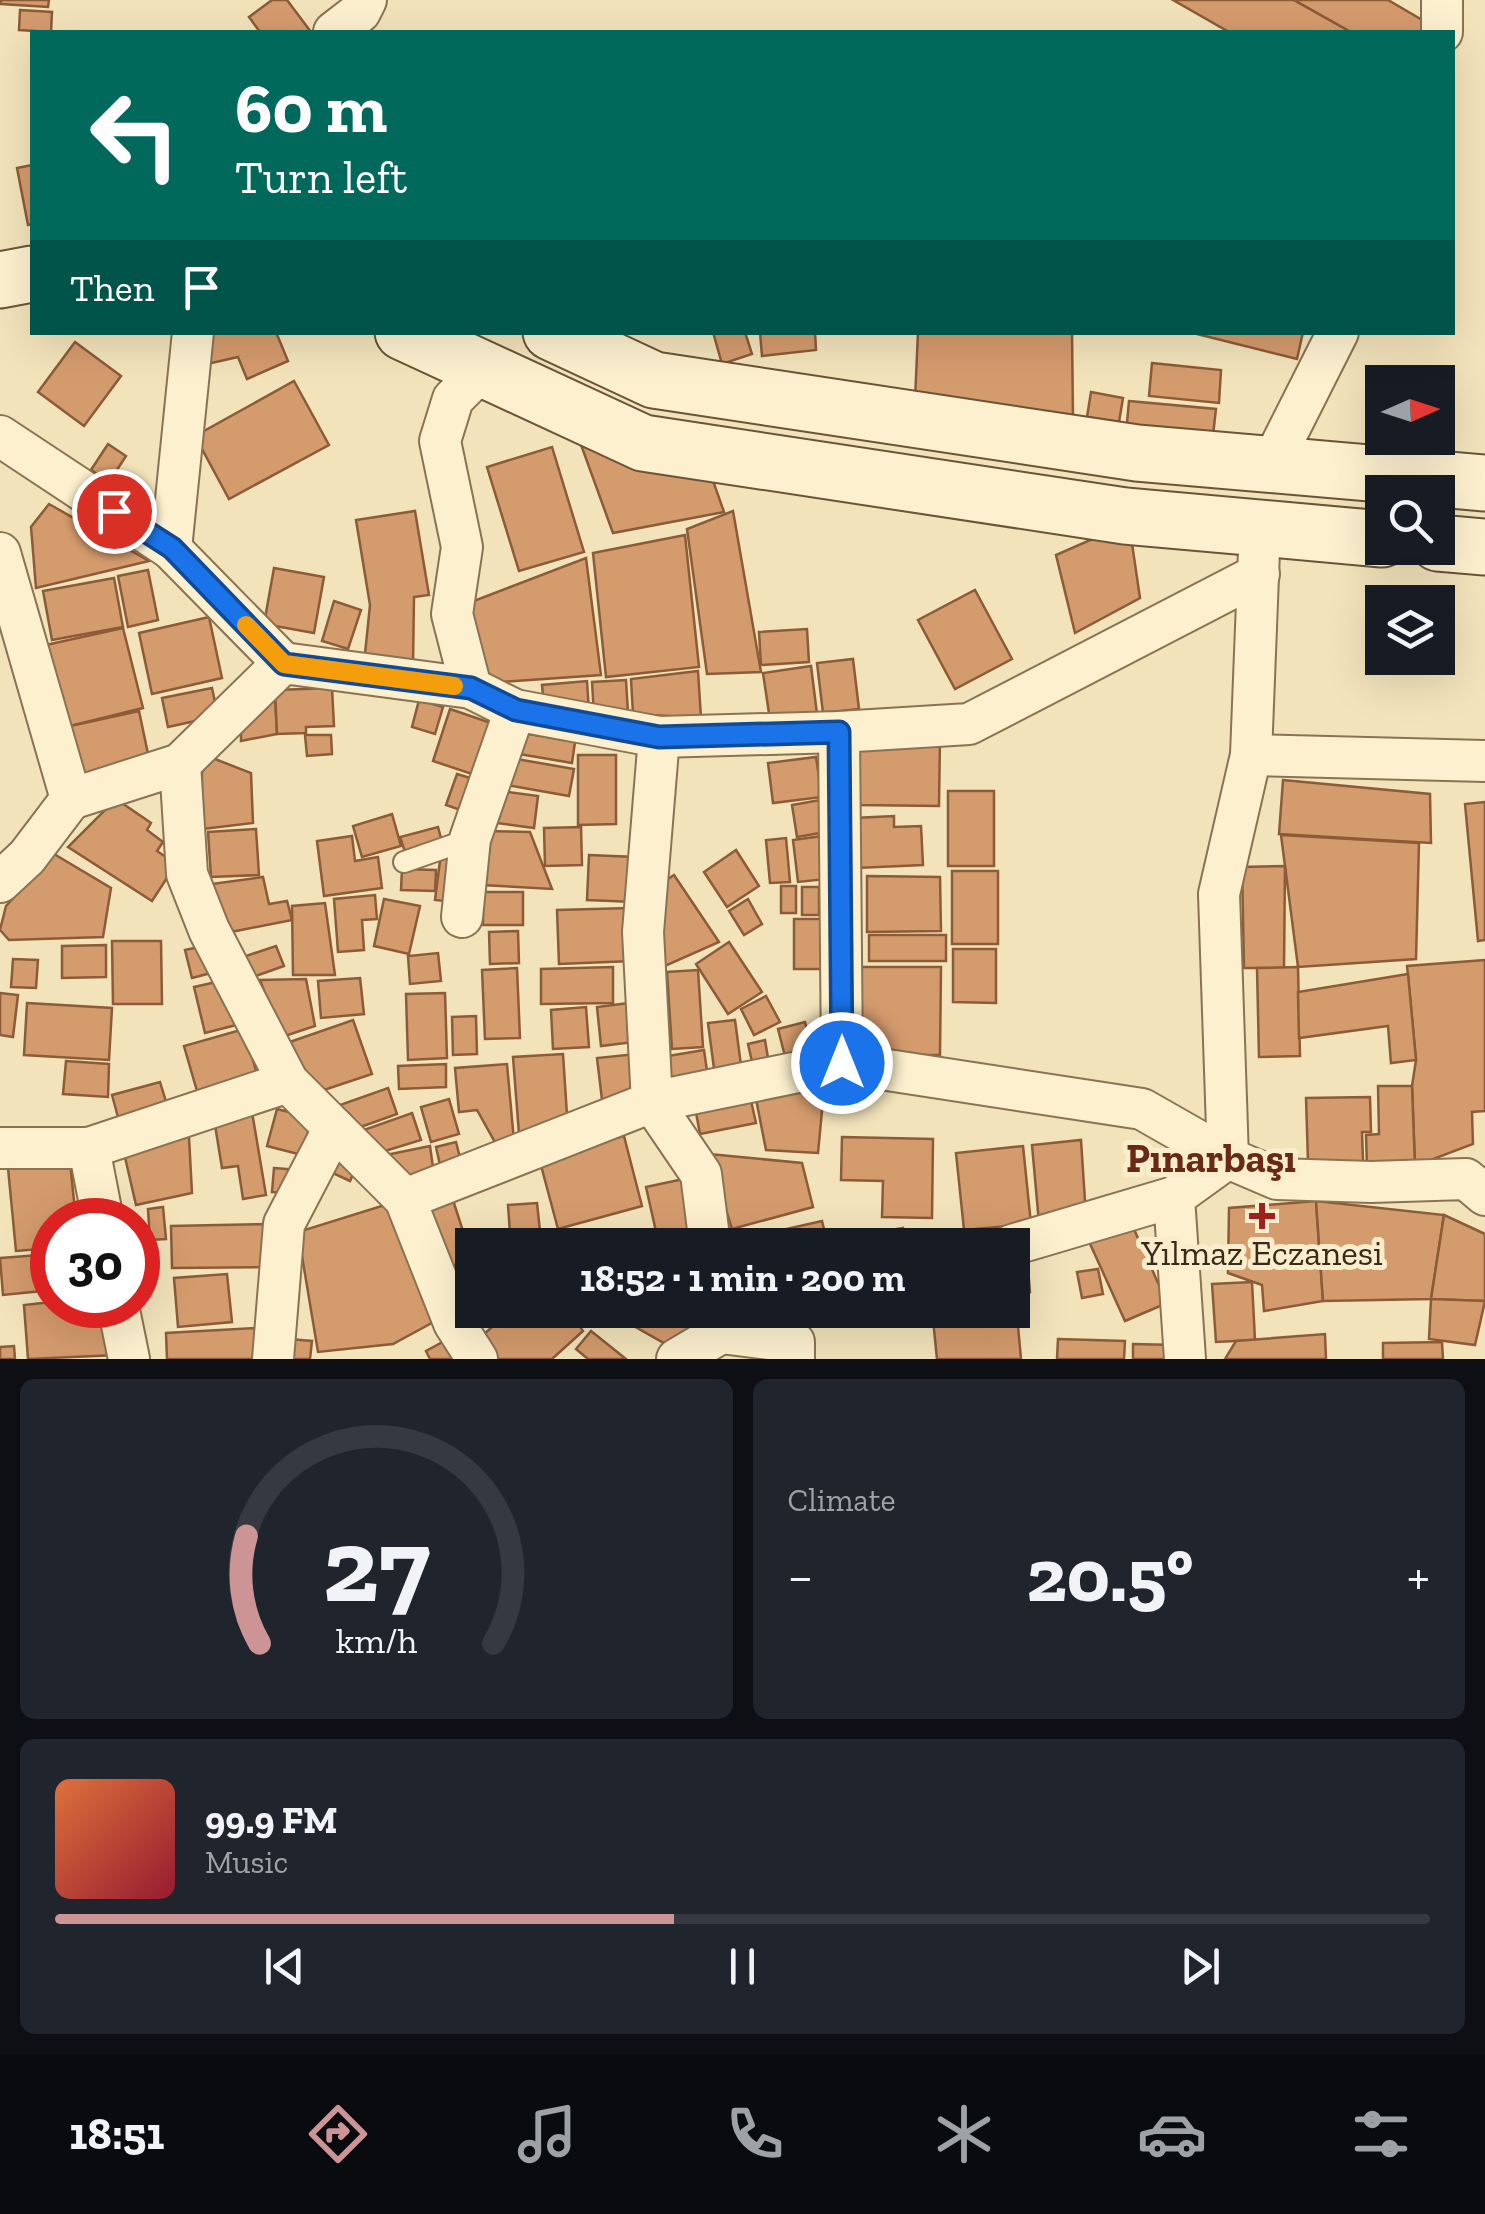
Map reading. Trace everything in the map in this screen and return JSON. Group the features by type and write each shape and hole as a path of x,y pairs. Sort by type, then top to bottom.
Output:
{"main road":[{"path":"0,280 30,274"},
{"path":"0,298 30,302"},
{"path":"409,335 642,442 1125,516 1259,551 1365,540"},
{"path":"556,335 654,380 1137,454 1485,483"},
{"path":"1455,545 1485,548"}],"street":[{"path":"337,30 360,12 366,0"},
{"path":"1442,0 1442,30"},
{"path":"172,548 192,335"},
{"path":"1271,465 1336,335"},
{"path":"471,688 452,614 462,547 440,442 453,399 483,369"},
{"path":"0,436 172,548 284,664 471,688 516,710 659,737 969,724 1259,551"},
{"path":"1228,1158 1219,894 1251,755 1259,551"},
{"path":"3,575 72,799"},
{"path":"9,864 72,799 180,764 284,664"},
{"path":"462,917 470,839 516,710"},
{"path":"839,732 842,1063"},
{"path":"659,737 643,932 652,1102 701,1174 708,1228"},
{"path":"1251,755 1485,761"},
{"path":"180,764 187,874 209,930 288,1082 404,1199 454,1323 477,1359"},
{"path":"404,1199 652,1102 842,1063 1142,1110 1228,1158 1278,1179 1479,1180"},
{"path":"0,1148 89,1148 288,1082"},
{"path":"273,1359 284,1224 334,1128"},
{"path":"89,1148 98,1198"},
{"path":"1030,1240 1174,1197 1228,1158"},
{"path":"1174,1197 1185,1359"},
{"path":"122,1328 128,1359"},
{"path":"677,1359 713,1328"},
{"path":"742,1328 794,1342 794,1359"}],"lane":[{"path":"404,862 470,839"}],"building":[{"path":"1,0 49,0 48,7 1,4"},
{"path":"272,0 287,0 310,30 259,30 249,17"},
{"path":"1173,0 1294,0 1347,30 1226,30"},
{"path":"1294,0 1388,0 1436,28 1434,30 1347,30"},
{"path":"20,10 52,12 51,30 19,30"},
{"path":"30,165 28,225 17,168"},
{"path":"204,335 277,335 288,361 247,379 238,357 203,365"},
{"path":"714,335 746,335 752,354 722,364"},
{"path":"760,335 815,335 816,350 762,356"},
{"path":"918,335 1072,335 1073,417 915,400"},
{"path":"1201,335 1302,335 1297,359"},
{"path":"75,342 121,376 84,426 38,392"},
{"path":"1152,363 1221,370 1219,403 1149,396"},
{"path":"294,381 329,445 229,499 195,436"},
{"path":"1091,392 1123,398 1119,422 1087,417"},
{"path":"1129,401 1216,409 1211,453 1125,444"},
{"path":"580,442 705,458 724,512 613,533"},
{"path":"108,444 126,456 109,482 91,470"},
{"path":"552,447 584,552 519,571 487,467"},
{"path":"49,504 149,561 36,588 31,527"},
{"path":"415,511 429,595 414,597 413,665 365,654 370,605 356,520"},
{"path":"733,511 761,672 707,674 687,529"},
{"path":"1129,523 1140,598 1075,633 1056,555"},
{"path":"685,535 699,667 606,677 593,553"},
{"path":"586,558 601,675 485,683 471,602"},
{"path":"274,568 324,577 314,633 264,624"},
{"path":"148,570 158,620 128,627 118,576"},
{"path":"114,578 123,627 52,640 43,591"},
{"path":"975,590 1012,659 955,689 918,620"},
{"path":"334,601 361,610 348,649 322,641"},
{"path":"209,617 222,678 152,694 139,633"},
{"path":"123,628 143,708 66,727 46,645"},
{"path":"807,629 809,662 761,665 759,632"},
{"path":"853,659 859,709 823,713 817,663"},
{"path":"811,666 817,714 770,720 763,673"},
{"path":"698,671 701,718 633,714 631,679"},
{"path":"274,678 277,734 241,741 241,710"},
{"path":"626,680 628,713 594,715 592,682"},
{"path":"587,681 589,712 544,707 542,685"},
{"path":"212,688 218,716 168,727 162,698"},
{"path":"332,688 334,726 306,727 306,733 277,734 275,690"},
{"path":"419,700 443,707 435,734 412,727"},
{"path":"450,709 497,725 481,777 433,761"},
{"path":"139,711 151,768 79,784 66,727"},
{"path":"517,732 575,742 572,763 513,753"},
{"path":"305,735 331,735 332,754 307,756"},
{"path":"858,737 940,738 939,806 857,805"},
{"path":"202,754 251,773 253,823 202,829"},
{"path":"578,755 616,755 616,824 578,825"},
{"path":"816,757 822,797 773,803 768,763"},
{"path":"511,758 574,769 569,796 507,785"},
{"path":"457,774 477,780 466,812 446,805"},
{"path":"1283,780 1430,794 1431,843 1279,834"},
{"path":"493,790 538,796 534,828 489,822"},
{"path":"948,791 994,791 994,866 948,866"},
{"path":"116,799 151,823 147,830 163,842 157,851 176,864 152,901 68,847"},
{"path":"826,799 832,831 797,837 792,805"},
{"path":"1485,802 1485,940 1478,941 1465,804"},
{"path":"392,814 401,846 362,857 353,826"},
{"path":"894,816 894,827 921,826 923,865 856,868 854,818"},
{"path":"438,827 442,842 405,852 400,837"},
{"path":"581,827 582,865 545,866 544,828"},
{"path":"256,829 259,875 211,877 208,832"},
{"path":"483,831 530,832 552,889 482,885"},
{"path":"1281,835 1419,843 1416,959 1298,967"},
{"path":"352,836 355,861 378,857 382,888 324,896 317,841"},
{"path":"822,836 827,879 798,882 793,840"},
{"path":"786,838 790,882 770,883 766,840"},
{"path":"736,850 759,886 727,907 704,872"},
{"path":"441,853 459,855 454,902 435,900"},
{"path":"54,854 111,888 103,937 9,940 0,930 6,906"},
{"path":"589,855 636,857 634,902 587,900"},
{"path":"1285,866 1284,968 1244,968 1242,867"},
{"path":"402,869 436,870 435,891 401,890"},
{"path":"952,871 998,871 998,944 952,944"},
{"path":"674,875 719,942 665,966 656,887"},
{"path":"867,876 940,877 941,931 867,932"},
{"path":"263,877 269,904 287,901 292,920 231,932 212,884"},
{"path":"781,886 796,886 796,913 781,913"},
{"path":"802,887 819,887 819,915 802,915"},
{"path":"483,892 523,892 523,925 483,925"},
{"path":"375,895 377,919 362,920 364,950 338,952 334,899"},
{"path":"384,899 420,906 409,954 374,946"},
{"path":"748,899 762,924 744,935 729,911"},
{"path":"325,903 335,975 293,975 292,906"},
{"path":"630,908 632,961 559,964 557,910"},
{"path":"794,919 829,919 829,969 794,969"},
{"path":"518,931 519,963 490,964 489,932"},
{"path":"869,935 946,935 946,961 869,961"},
{"path":"112,941 161,941 162,1004 113,1004"},
{"path":"729,942 762,992 728,1014 696,964"},
{"path":"106,945 106,977 62,978 62,946"},
{"path":"208,945 215,972 192,978 185,950"},
{"path":"276,946 284,966 253,977 246,956"},
{"path":"953,949 996,949 996,1003 953,1002"},
{"path":"438,953 441,981 410,984 408,956"},
{"path":"13,959 38,960 36,988 11,987"},
{"path":"1485,960 1485,1111 1472,1112 1473,1144 1415,1166 1412,1086 1416,1060 1407,966"},
{"path":"613,967 613,1003 541,1004 541,969"},
{"path":"860,967 941,967 940,1055 860,1055"},
{"path":"1298,967 1300,1056 1259,1057 1257,968"},
{"path":"517,968 520,1038 485,1039 482,970"},
{"path":"698,970 703,1047 672,1049 667,972"},
{"path":"1408,974 1416,1060 1391,1063 1388,1026 1299,1038 1298,992"},
{"path":"360,978 364,1014 321,1018 318,981"},
{"path":"306,979 315,1026 282,1037 260,980"},
{"path":"225,980 236,1025 205,1033 194,987"},
{"path":"0,993 18,995 13,1037 0,1035"},
{"path":"445,993 447,1058 408,1060 406,994"},
{"path":"766,996 780,1022 754,1035 741,1009"},
{"path":"637,1002 642,1041 601,1046 597,1007"},
{"path":"27,1003 112,1008 109,1060 24,1055"},
{"path":"586,1007 589,1047 553,1049 551,1010"},
{"path":"476,1016 477,1054 453,1055 452,1017"},
{"path":"353,1020 372,1074 318,1092 287,1043"},
{"path":"735,1020 742,1073 715,1076 708,1023"},
{"path":"805,1022 814,1057 787,1064 778,1029"},
{"path":"244,1029 259,1081 199,1098 184,1046"},
{"path":"765,1040 769,1064 753,1066 748,1044"},
{"path":"704,1050 708,1078 666,1085 662,1057"},
{"path":"563,1054 567,1115 519,1134 513,1057"},
{"path":"636,1054 641,1103 603,1108 597,1058"},
{"path":"66,1061 109,1064 108,1097 63,1094"},
{"path":"446,1064 446,1087 399,1089 398,1066"},
{"path":"507,1064 514,1141 496,1144 477,1110 459,1112 455,1068"},
{"path":"825,1079 818,1153 766,1150 755,1094"},
{"path":"160,1082 171,1118 122,1132 112,1095"},
{"path":"1378,1086 1412,1086 1415,1166 1367,1168 1366,1135 1379,1134"},
{"path":"388,1088 397,1114 355,1129 337,1106"},
{"path":"749,1092 756,1123 700,1134 694,1102"},
{"path":"1370,1097 1371,1132 1362,1132 1363,1161 1308,1162 1306,1098"},
{"path":"449,1099 459,1134 431,1142 421,1107"},
{"path":"277,1109 312,1118 302,1155 267,1146"},
{"path":"252,1112 266,1195 243,1199 238,1166 222,1168 214,1119"},
{"path":"412,1113 421,1140 375,1154 358,1132"},
{"path":"624,1136 642,1206 558,1228 539,1158"},
{"path":"189,1137 192,1193 160,1200 134,1198 124,1153"},
{"path":"842,1137 933,1139 932,1218 882,1217 883,1181 841,1180"},
{"path":"1081,1140 1086,1216 1039,1223 1032,1145"},
{"path":"456,1142 463,1169 442,1174 436,1147"},
{"path":"430,1146 434,1175 405,1177 381,1156"},
{"path":"1023,1146 1031,1224 964,1228 956,1153"},
{"path":"334,1152 358,1163 350,1181 326,1170"},
{"path":"709,1154 802,1163 813,1207 732,1228"},
{"path":"70,1162 74,1198 30,1198 30,1250 16,1251 8,1168"},
{"path":"274,1168 298,1170 297,1194 272,1192"},
{"path":"693,1177 704,1226 655,1228 646,1187"},
{"path":"452,1197 462,1228 455,1228 455,1265 438,1271 416,1209"},
{"path":"1316,1201 1323,1301 1264,1311 1262,1285 1228,1273 1229,1208"},
{"path":"1316,1201 1444,1215 1431,1299 1323,1301"},
{"path":"537,1203 540,1228 510,1228 508,1205"},
{"path":"388,1204 439,1319 393,1344 318,1352 298,1232"},
{"path":"163,1207 166,1239 160,1239"},
{"path":"1444,1215 1485,1234 1485,1301 1431,1299"},
{"path":"1129,1218 1167,1303 1125,1321 1087,1237"},
{"path":"822,1221 824,1228 791,1228"},
{"path":"271,1224 272,1267 172,1268 171,1226"},
{"path":"30,1256 30,1292 3,1295 0,1258"},
{"path":"1098,1269 1103,1294 1082,1298 1077,1272"},
{"path":"455,1272 455,1313 442,1276"},
{"path":"227,1274 232,1322 178,1327 174,1278"},
{"path":"1252,1282 1255,1340 1216,1342 1212,1284"},
{"path":"1431,1299 1485,1301 1475,1345 1429,1339"},
{"path":"30,1304 30,1328 115,1328 117,1355 28,1359 24,1305"},
{"path":"255,1328 256,1359 167,1359 166,1333"},
{"path":"491,1328 583,1331 552,1359 490,1359 474,1343"},
{"path":"637,1328 691,1328 678,1351"},
{"path":"934,1328 1018,1328 1021,1359 937,1359"},
{"path":"591,1331 626,1359 588,1359 576,1349"},
{"path":"1325,1334 1326,1359 1225,1359 1236,1341"},
{"path":"450,1338 460,1359 430,1359 426,1351"},
{"path":"289,1339 312,1341 310,1359 287,1359"},
{"path":"1058,1339 1125,1341 1124,1359 1057,1359"},
{"path":"1442,1342 1443,1359 1383,1359 1383,1343"},
{"path":"1133,1344 1175,1345 1175,1359 1133,1359"},
{"path":"14,1346 15,1359 0,1359 0,1347"}],"slow traffic":[{"path":"246,625 284,664 454,686"}],"place":[{"name":"Yılmaz Eczanesi","path":"1262,1216"}],"district":[{"name":"Pınarbaşı","path":"1211,1158"}],"route":[{"path":"114,511 172,548 284,664 471,688 516,710 659,737 839,732 842,1063"}]}
